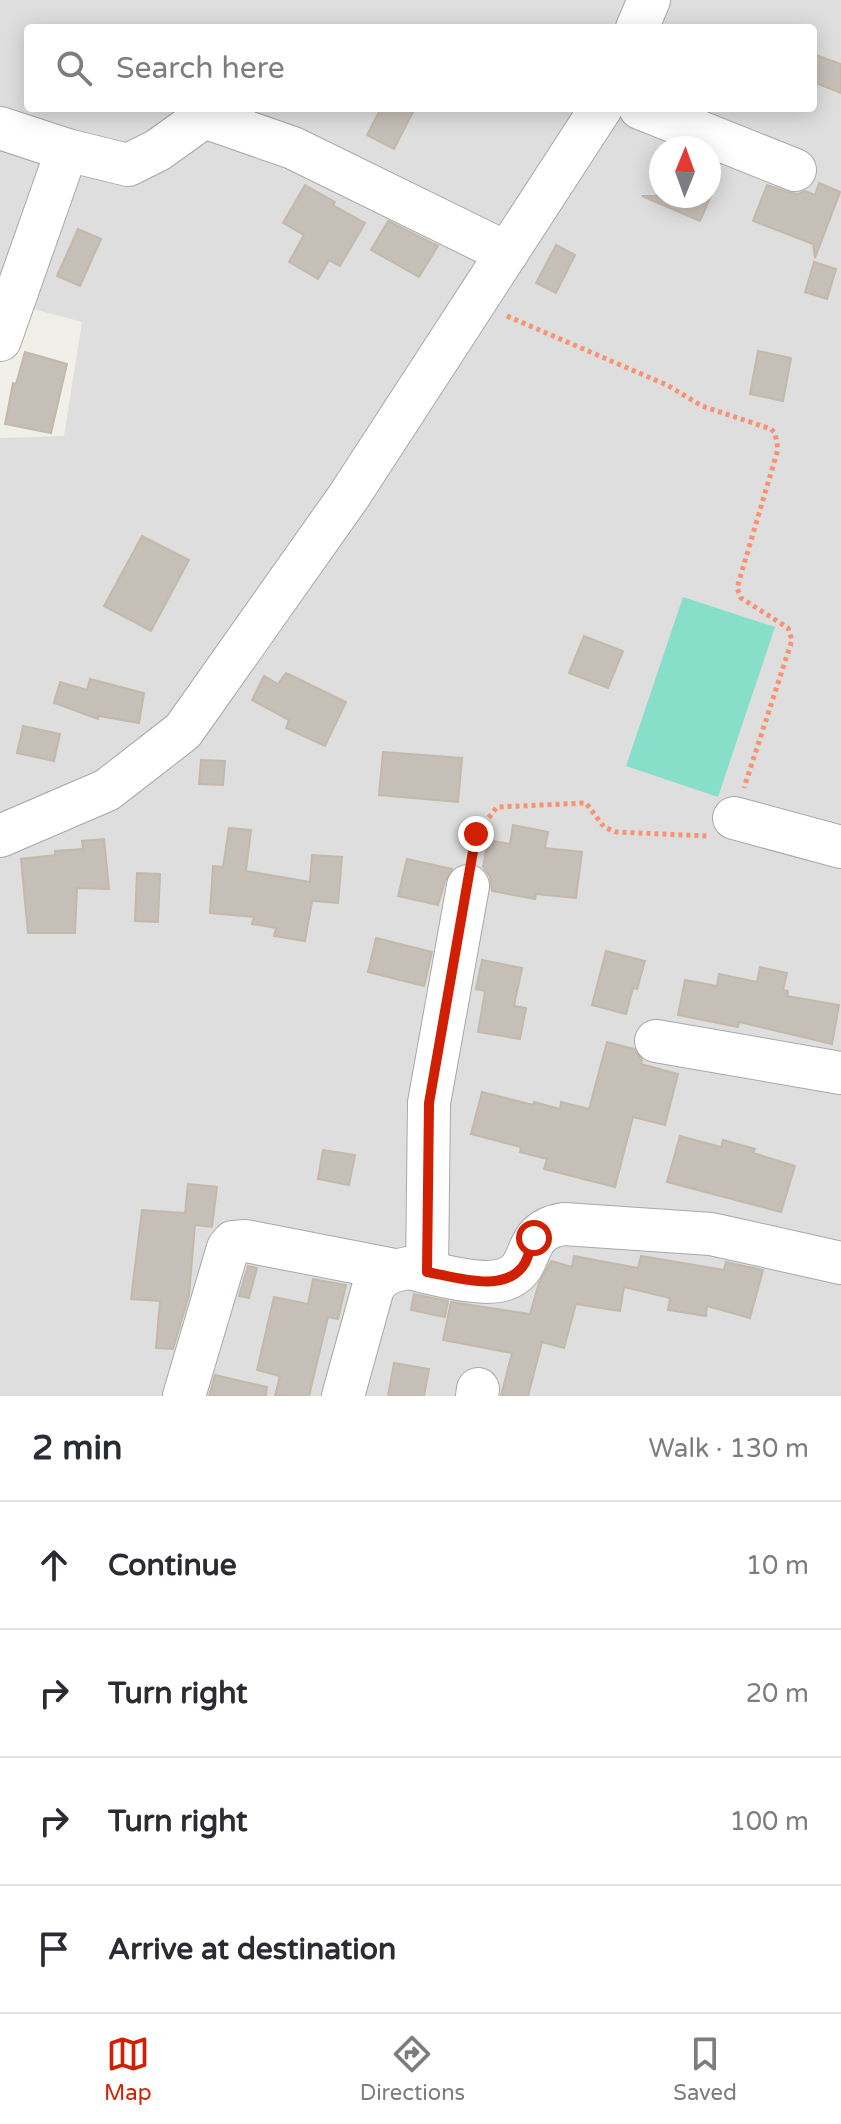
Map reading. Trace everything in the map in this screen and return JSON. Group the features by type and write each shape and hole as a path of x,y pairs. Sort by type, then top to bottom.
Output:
{"street":[{"path":"639,24 649,0"},
{"path":"0,836 107,790 183,731 349,496 598,112"},
{"path":"650,112 795,170"},
{"path":"0,128 67,150 128,165 158,150 204,117 293,148 507,253"},
{"path":"0,340 67,150"},
{"path":"734,818 841,847"},
{"path":"411,1271 429,1103 468,886"},
{"path":"656,1041 841,1073"},
{"path":"184,1396 228,1248 233,1242 246,1241 487,1282 504,1280 524,1264 534,1238 541,1231 564,1224 711,1234 841,1263"},
{"path":"343,1396 373,1288 378,1280 411,1271"}],"path":[{"path":"468,886 476,834 497,807 586,803 604,827 616,832 712,836 725,830 734,818 792,640 788,628 741,598 737,592 778,449 775,433 702,406 667,385 500,313 483,290"}],"shaded area":[{"path":"0,0 841,0 841,1396 0,1396 0,438 64,436 82,322 0,300"}],"green space":[{"path":"683,597 775,627 718,797 626,766"}],"building":[{"path":"817,55 841,64 841,93 817,84"},
{"path":"379,112 413,112 394,149 367,135"},
{"path":"819,183 840,192 815,258 813,244 753,221 767,185 787,192 798,194 805,191 815,195"},
{"path":"305,185 365,223 340,266 329,260 318,279 289,262 304,235 283,223"},
{"path":"670,208 706,208 700,221"},
{"path":"388,221 438,246 419,277 371,250"},
{"path":"78,229 101,239 80,286 57,276"},
{"path":"556,245 575,255 556,293 536,283"},
{"path":"814,262 836,269 827,299 805,292"},
{"path":"758,351 791,358 783,401 750,394"},
{"path":"25,352 67,364 51,433 5,424 13,383 16,384"},
{"path":"142,536 189,560 151,631 104,606"},
{"path":"584,636 623,651 608,688 569,673"},
{"path":"286,673 346,702 325,746 286,728 289,720 252,700 264,676 278,684"},
{"path":"90,679 144,693 139,723 99,716 98,719 54,703 60,682 87,690"},
{"path":"23,726 60,734 54,761 17,753"},
{"path":"383,752 462,758 458,802 379,795"},
{"path":"201,760 225,761 223,785 199,784"},
{"path":"513,825 548,832 545,848 582,852 576,898 536,894 535,899 492,891 490,877 483,867 488,840 510,844"},
{"path":"229,828 251,830 246,871 310,882 312,855 342,857 338,903 312,901 305,941 274,936 276,928 252,924 254,917 210,913 213,866 223,867"},
{"path":"104,839 109,889 77,888 75,933 28,933 21,859 55,855 55,851 83,849 82,841"},
{"path":"407,859 452,869 438,905 398,896"},
{"path":"137,873 160,874 158,922 135,921"},
{"path":"376,938 432,952 424,986 368,972"},
{"path":"606,951 645,961 626,1014 592,1005"},
{"path":"482,960 522,968 514,1006 526,1008 520,1039 478,1032 485,991 476,989"},
{"path":"760,967 787,973 783,990 788,991 787,996 839,1005 832,1044 739,1022 738,1027 678,1015 685,980 717,986 719,974 757,982"},
{"path":"607,1042 634,1049 642,1060 641,1064 678,1074 665,1125 633,1117 615,1187 544,1169 547,1159 520,1152 521,1147 471,1134 482,1092 533,1105 534,1102 560,1109 561,1102 589,1109"},
{"path":"680,1136 721,1147 723,1140 755,1149 753,1153 795,1166 781,1212 667,1182"},
{"path":"323,1150 355,1155 349,1185 318,1179"},
{"path":"188,1184 217,1187 212,1227 195,1225 189,1295 173,1349 156,1348 160,1301 131,1299 142,1210 185,1213"},
{"path":"574,1256 638,1268 641,1256 724,1270 726,1262 763,1270 750,1318 707,1306 706,1316 668,1310 670,1298 624,1287 620,1311 576,1304 564,1348 542,1342 528,1396 501,1396 512,1353 443,1340 451,1302 530,1314 539,1283 551,1261 572,1267"},
{"path":"248,1266 257,1268 249,1298 239,1296"},
{"path":"313,1279 346,1285 338,1319 328,1317 309,1396 275,1396 280,1376 257,1370 274,1297 308,1304"},
{"path":"414,1294 448,1301 445,1317 411,1310"},
{"path":"394,1363 429,1369 424,1396 388,1396"},
{"path":"215,1375 267,1387 266,1396 209,1396"}],"route":[{"path":"476,834 429,1103 427,1272 487,1282 504,1280 524,1264 534,1238"}]}
